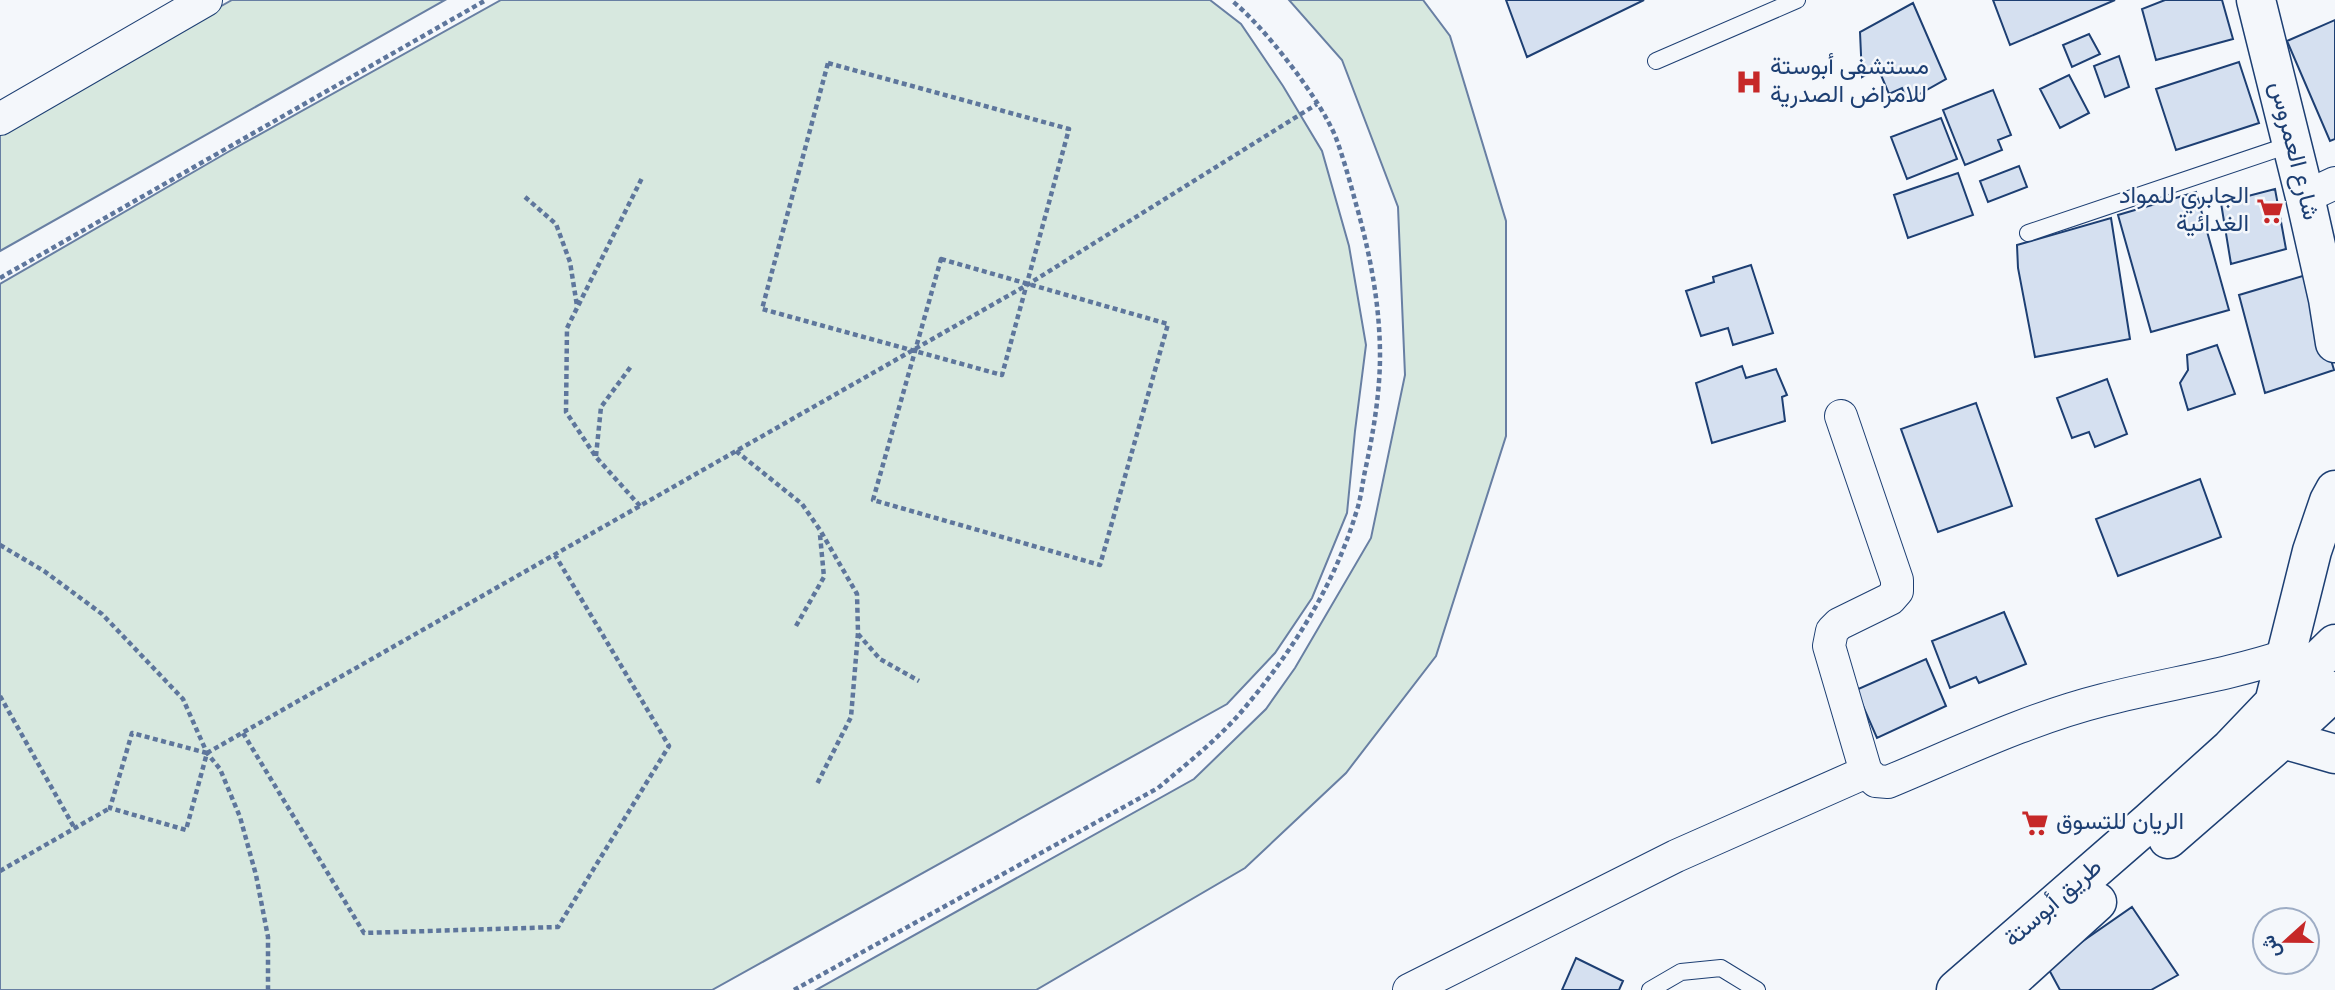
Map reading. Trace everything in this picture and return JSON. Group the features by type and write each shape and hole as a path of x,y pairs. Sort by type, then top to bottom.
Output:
{"main road":[{"name":"شارع العمروس","path":"2256,0 2292,144 2320,190 2328,299 2335,339"},
{"path":"2274,702 2312,551 2335,490"},
{"name":"طريق أبوستة","path":"1956,990 2231,748 2274,702 2335,644"},
{"path":"2000,990 2335,691"},
{"path":"2283,739 2335,754"}],"street":[{"path":"0,119 205,0"},
{"path":"1841,416 1897,580 1897,591 1890,599 1839,624 1832,631 1829,646 1867,772 1876,781 1888,782 2034,721 2102,700 2231,673 2285,656"},
{"path":"1409,990 1676,856 1867,772"}],"lane":[{"path":"1656,61 1797,0"},
{"path":"2028,233 2292,144"},
{"path":"1650,990 1681,972 1721,968 1757,990"}],"path":[{"path":"0,278 486,0"},
{"path":"794,990 1158,788 1198,755 1246,707 1310,617 1335,567 1357,512 1371,442 1380,356 1376,295 1362,224 1335,136 1317,104 1249,14 1231,0"},
{"path":"828,63 1069,129 1002,376 914,350 762,309 828,63"},
{"path":"0,872 110,808 132,733 207,753 1027,285 1317,104"},
{"path":"640,506 596,457 566,412 567,328 642,178"},
{"path":"525,197 556,224 570,262 578,307"},
{"path":"941,259 1168,324 1100,565 873,500 914,350 941,259"},
{"path":"596,457 601,407 632,365"},
{"path":"736,451 802,505 820,530 857,594 858,633 851,718 816,786"},
{"path":"796,626 824,577 820,530"},
{"path":"0,545 44,571 102,614 184,699 207,753 220,769 240,817 256,875 268,937 268,990"},
{"path":"243,733 364,933 558,927 669,746 555,555"},
{"path":"858,633 880,659 919,681"},
{"path":"0,696 75,829"},
{"path":"110,808 186,830 207,753"}],"shaded area":[{"path":"232,0 445,0 0,251 0,131"},
{"path":"501,0 1210,0 1241,24 1322,151 1349,246 1366,345 1347,513 1312,598 1275,653 1227,704 712,990 0,990 0,284 228,152"},
{"path":"1289,0 1423,0 1450,36 1506,221 1506,436 1436,656 1346,773 1245,868 1036,990 816,990 1194,779 1266,709 1295,668 1371,538 1405,375 1398,207 1342,60"}],"building":[{"path":"1506,0 1644,0 1527,57"},
{"path":"1993,0 2115,0 2010,45"},
{"path":"2165,0 2222,0 2233,39 2156,60 2142,9"},
{"path":"1913,3 1946,79 1907,101 1902,88 1889,94 1878,68 1862,77 1860,32"},
{"path":"2335,20 2335,139 2330,141 2287,41"},
{"path":"2089,34 2100,54 2072,67 2063,45"},
{"path":"2119,56 2129,87 2105,97 2094,66"},
{"path":"2239,62 2259,123 2176,150 2156,89"},
{"path":"2069,75 2089,113 2060,128 2040,89"},
{"path":"1993,90 2011,135 1998,140 2002,150 1965,165 1943,110"},
{"path":"1941,118 1957,159 1907,179 1891,137"},
{"path":"2019,166 2027,187 1988,202 1980,181"},
{"path":"1958,173 1973,215 1908,238 1894,195"},
{"path":"2275,189 2286,249 2231,264 2221,203"},
{"path":"2196,192 2229,310 2151,332 2118,215"},
{"path":"2111,218 2130,339 2035,357 2018,268 2017,245"},
{"path":"1751,265 1773,333 1733,345 1728,328 1701,336 1686,291 1714,282 1713,277"},
{"path":"2306,275 2334,370 2265,393 2239,295"},
{"path":"2217,345 2235,394 2188,410 2180,383 2188,370 2187,355"},
{"path":"1742,366 1746,378 1776,369 1787,395 1782,397 1785,421 1712,443 1696,383"},
{"path":"2107,379 2127,434 2095,447 2089,432 2072,438 2057,398"},
{"path":"1976,403 2012,506 1938,532 1901,429"},
{"path":"2200,479 2221,537 2118,576 2096,519"},
{"path":"2004,612 2026,664 1979,683 1976,677 1950,688 1932,641"},
{"path":"1926,659 1946,706 1877,738 1856,690"},
{"path":"2132,907 2178,975 2151,990 2060,990 2047,966"},
{"path":"1576,958 1623,981 1619,990 1562,990"}],"place":[{"name":"مستشفى أبوستة للامراض الصدرية","path":"1749,82"},
{"name":"الجابري للمواد الغدائية","path":"2270,211"},
{"name":"الريان للتسوق","path":"2035,823"}]}
